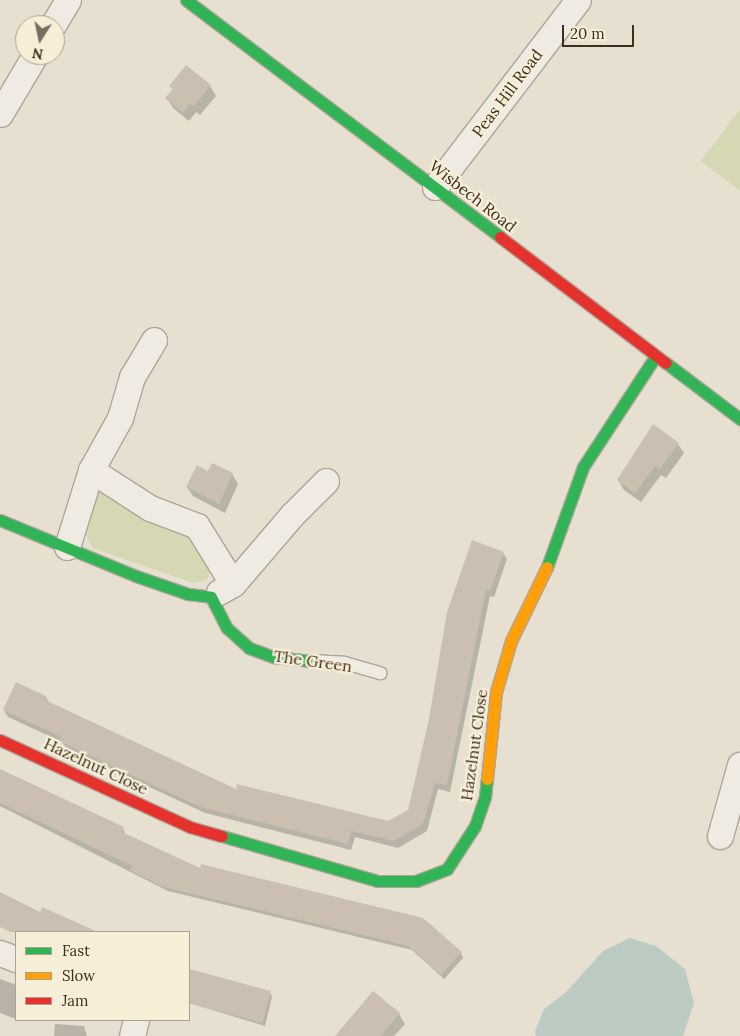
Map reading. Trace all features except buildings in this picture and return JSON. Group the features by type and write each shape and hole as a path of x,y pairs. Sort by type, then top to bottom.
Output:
{"street":[{"path":"59,15 68,0"},
{"name":"Wisbech Road","path":"186,0 435,187 655,357 740,419"},
{"name":"Peas Hill Road","path":"435,187 578,0"},
{"path":"0,114 29,65"},
{"path":"67,548 91,470 120,418 132,378 154,340"},
{"name":"Hazelnut Close","path":"0,740 190,827 378,881 416,882 447,869 475,826 485,797 496,692 511,641 555,551 583,467 655,357"},
{"path":"91,470 150,508 197,526 233,584"},
{"path":"0,520 153,582 188,594 211,597 233,584 292,514 326,482"},
{"name":"The Green","path":"211,597 227,628 248,648 274,657 312,661"},
{"path":"720,836 740,765"},
{"path":"0,953 15,958"},
{"path":"132,1036 136,1021"}],"lane":[{"name":"The Green","path":"312,661 345,663 381,673"}],"green space":[{"path":"740,109 740,191 701,161"},
{"path":"98,487 191,537 205,557 210,572 207,580 193,583 93,548 84,531"}],"shaded area":[{"path":"630,938 656,946 685,969 694,1003 683,1036 536,1036 535,1031 544,1009 566,992 603,951"}],"traffic: fast":[{"path":"186,0 500,237"},
{"path":"547,567 583,467 655,357"},
{"path":"666,363 740,419"},
{"path":"0,520 136,576 188,594 211,597 227,628 249,648 274,657 312,661"},
{"path":"222,836 378,881 416,881 447,869 475,826 485,797 487,779"}],"traffic: slow":[{"path":"487,779 496,692 511,641 547,567"}],"traffic: jam":[{"path":"500,237 666,363"},
{"path":"0,740 190,827 222,836"}]}
